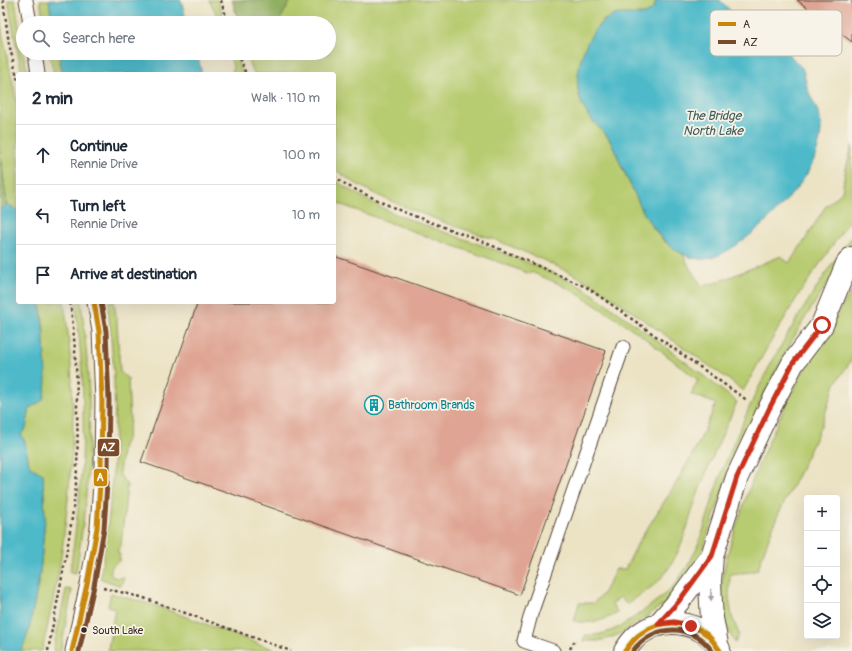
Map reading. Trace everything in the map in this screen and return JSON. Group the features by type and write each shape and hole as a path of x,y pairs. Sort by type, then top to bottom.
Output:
{"street":[{"path":"718,648 712,618 711,603 712,556 737,477 769,409 793,363 822,325 847,264 852,258"},
{"path":"658,624 679,601 712,556"},
{"path":"625,651 632,641 644,631 658,624 674,622 691,626 705,633 718,648"}],"lane":[{"path":"26,0 29,16"},
{"path":"36,60 38,72"},
{"path":"72,651 87,584 96,528 101,469 102,400 99,331 94,304"},
{"path":"553,651 524,641 531,614 623,347"}],"path":[{"path":"3,0 16,72"},
{"path":"221,0 226,16"},
{"path":"240,60 245,72"},
{"path":"336,177 348,186 401,211 486,243 588,288 745,399 769,409"},
{"path":"48,651 62,579 74,501 78,448 74,329 70,304"},
{"path":"62,579 141,597 291,651"},
{"path":"569,651 575,640"}],"green space":[{"path":"8,0 15,0 17,16 16,16 16,43"},
{"path":"40,0 49,0 51,16 43,16"},
{"path":"209,0 218,0 223,16 217,16"},
{"path":"232,0 291,0 282,16 237,16"},
{"path":"291,0 656,0 652,10 645,14 618,14 604,20 597,27 583,54 578,90 588,116 606,135 614,147 621,166 648,220 665,242 683,254 689,267 702,286 718,282 781,256 789,263 825,207 842,192 852,146 852,217 799,294 743,391 597,287 541,259 496,240 446,223 377,195 353,182 336,170 336,72 253,72 247,60 336,60 336,16 282,16"},
{"path":"0,16 16,98 16,209 7,204 0,152"},
{"path":"19,60 25,60 28,72 22,72"},
{"path":"51,60 60,60 63,72 54,72"},
{"path":"231,60 237,60 242,72 232,72"},
{"path":"0,152 7,204 0,210"},
{"path":"336,181 373,203 398,215 510,255 576,284 654,338 737,402 717,446 695,502 681,545 671,565 664,575 651,587 626,604 620,597 612,604 618,613 596,622 586,623 574,621 579,603 593,603 603,594 616,569 625,569 639,541 675,485 698,444 716,404 691,394 698,380 637,332 578,294 531,272 530,274 336,203"},
{"path":"852,236 852,247 799,328 763,395 734,458 701,554 666,603 624,632 598,641 583,641 585,635 608,632 642,612 672,587 687,567 703,532 723,469 757,391 798,317 828,269"},
{"path":"852,291 852,359 835,384 821,426 777,517 758,569 751,572 730,574 729,597 732,617 739,634 735,643 724,618 721,598 725,563 735,529 760,460 786,404 816,349"},
{"path":"40,304 64,304 72,380 72,451 61,557 42,651 21,651 29,630 40,574 45,518 43,474 29,464 25,442 21,434 26,428 30,408 43,400 44,328"},
{"path":"75,304 81,304 89,394 89,462 76,573 70,572 82,460 83,400"},
{"path":"107,304 114,304 117,321 120,372 128,379 130,421 127,439 123,445 119,473 127,485 121,546 117,551 120,555 119,561 113,565 111,569 111,576 117,578 124,577 121,586 100,578 110,504 114,455 115,406"},
{"path":"66,589 72,590 62,644 60,651 53,651"},
{"path":"111,593 160,607 278,651 110,651 108,649 115,609 108,606"}],"water":[{"path":"49,0 181,0 185,16 51,16"},
{"name":"The Bridge North Lake","path":"656,0 720,0 730,10 710,10 710,56 790,56 803,69 808,90 820,119 821,130 816,154 809,170 798,186 774,214 743,241 712,258 699,259 689,257 673,248 659,234 642,210 610,140 588,114 582,105 579,95 578,80 581,58 596,29 612,16 625,14 645,14 654,7"},
{"path":"60,60 199,60 202,72 63,72"},
{"path":"7,204 16,209 16,304 40,304 46,374 43,400 30,408 26,428 21,434 25,442 29,464 43,474 45,518 40,573 29,630 21,651 0,651 0,210"}],"building":[{"path":"797,0 852,0 852,42 842,34 842,10 810,10"},
{"name":"Bathroom Brands","path":"336,257 606,351 520,595 141,462 197,304 336,304"}],"transit line":[{"name":"A","path":"72,651 87,584 97,528 101,469 102,400 99,331 94,304"},
{"name":"AZ","path":"79,651 94,586 104,529 108,469 109,400 106,331 101,304"},
{"name":"A","path":"625,651 637,637 649,628 665,623 683,624 699,629 710,638 720,651"},
{"name":"AZ","path":"633,651 641,642 651,636 662,631 672,630 683,631 694,635 704,642 712,651"}],"place":[{"name":"Bathroom Brands","path":"374,405"},
{"name":"South Lake","path":"84,630"}],"route":[{"path":"691,626 674,622 658,624 679,601 712,556 737,477 769,409 793,363 822,325"}]}
